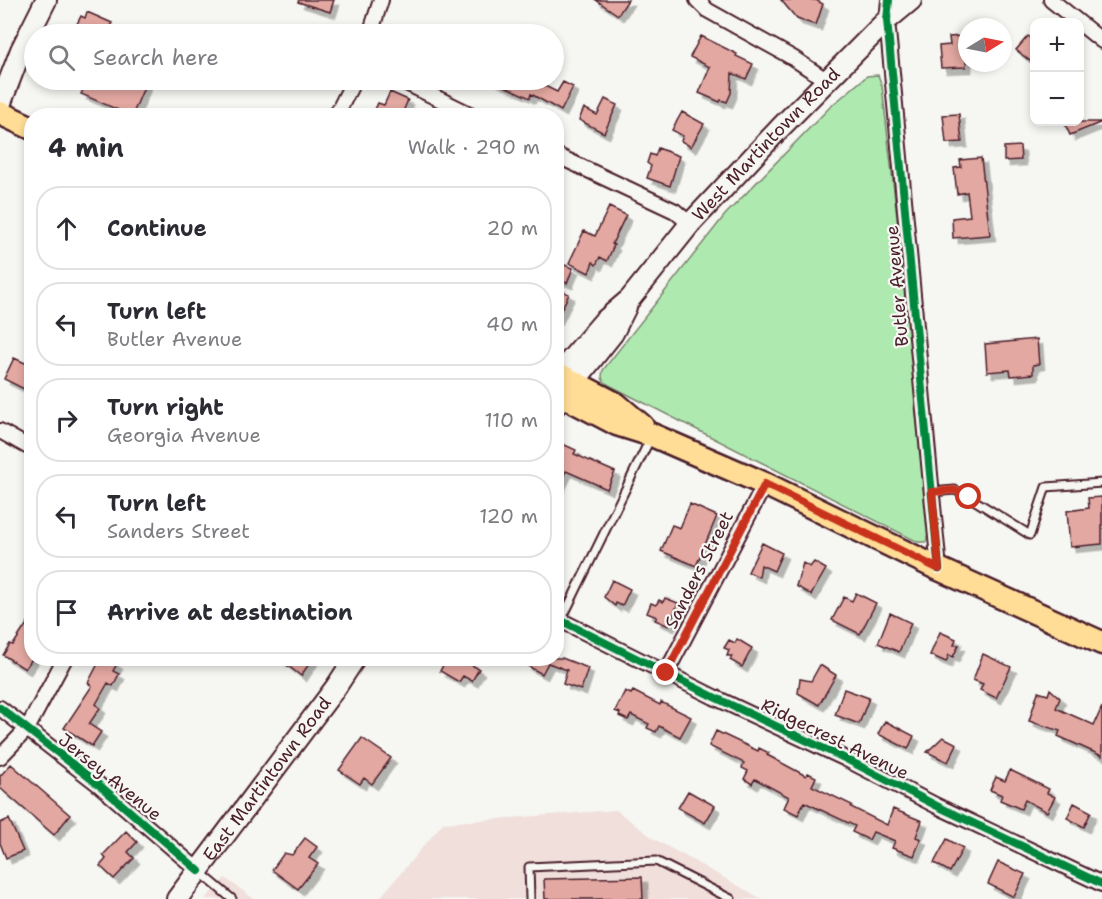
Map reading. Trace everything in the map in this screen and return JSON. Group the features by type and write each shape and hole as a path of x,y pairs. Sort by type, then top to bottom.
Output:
{"main road":[{"path":"34,24 46,0"},
{"name":"West Martintown Road","path":"564,382 614,333 630,299 690,224 826,80 911,0"},
{"path":"0,105 24,44"},
{"path":"0,113 24,124"},
{"path":"564,389 617,424 652,435 765,484 939,569 1102,644"},
{"name":"East Martintown Road","path":"177,899 349,666"}],"street":[{"path":"373,24 381,0"},
{"path":"697,0 707,10 793,58 826,80"},
{"name":"Butler Avenue","path":"889,0 887,21 939,569"},
{"path":"1052,0 1102,40"},
{"path":"340,108 349,90"},
{"path":"421,90 458,108"},
{"path":"564,159 675,211 690,224"},
{"path":"0,431 24,444"},
{"name":"Sanders Street","path":"666,673 765,484"},
{"name":"Ridgecrest Avenue","path":"564,622 1102,884"},
{"path":"0,757 27,729 61,666"},
{"name":"Jersey Avenue","path":"0,708 98,784 199,871"}],"lane":[{"path":"564,610 652,435"},
{"path":"932,492 955,490 1030,535 1046,487 1102,483"},
{"path":"530,899 529,867 656,861 732,899"},
{"path":"199,871 232,899"}],"shaded area":[{"path":"616,810 654,839 762,899 379,899 443,823"},
{"path":"225,878 254,899 205,899"}],"green space":[{"path":"878,75 882,86 924,455 928,535 926,542 918,542 609,385 603,381 602,377 603,370 725,215 829,108 867,76"}],"building":[{"path":"299,0 334,0 330,12 298,2"},
{"path":"596,0 628,0 618,15"},
{"path":"781,0 816,0 823,4 816,25 797,19"},
{"path":"87,12 112,23 77,24 81,16 85,18"},
{"path":"701,36 753,64 746,79 732,73 731,93 727,102 721,100 720,102 699,93 710,67 690,57"},
{"path":"958,36 958,67 941,68 939,46 950,45 949,37"},
{"path":"1028,36 1030,37 1030,61 1016,50"},
{"path":"564,82 573,87 562,108 556,108 531,94 530,98 513,90 553,90 557,92 564,90"},
{"path":"83,90 143,90 135,108 113,108 81,94"},
{"path":"390,92 408,100 405,108 376,108 378,103 384,105"},
{"path":"605,99 617,105 604,133 579,120 584,108 597,115"},
{"path":"682,112 704,124 691,147 681,141 683,136 672,130"},
{"path":"959,114 962,142 946,143 943,115"},
{"path":"1084,122 1102,122 1070,135 1066,126 1084,126"},
{"path":"1020,146 1021,160 1004,161 1004,147"},
{"path":"658,148 679,156 670,186 647,178 651,166 647,163 650,154 655,156"},
{"path":"981,158 990,235 953,238 952,218 970,216 967,192 957,194 954,168 961,167 960,160"},
{"path":"609,207 626,215 612,244 614,245 607,261 600,257 596,265 593,262 589,273 569,263 584,231 595,236"},
{"path":"564,265 573,268 567,283 564,282"},
{"path":"564,292 569,294 564,304"},
{"path":"1037,339 1039,364 1033,365 1033,374 1011,376 1010,370 987,372 985,344"},
{"path":"14,358 24,362 24,389 4,379"},
{"path":"564,445 576,450 574,454 615,472 607,489 566,471 564,475"},
{"path":"1102,497 1102,544 1070,547 1067,511 1089,508 1088,498"},
{"path":"690,504 717,516 696,566 661,551 672,525 680,528"},
{"path":"762,543 782,553 774,571 761,565 759,577 748,572"},
{"path":"814,562 826,569 811,595 796,586 803,563 810,567"},
{"path":"612,580 630,589 622,606 616,603 615,606 604,597"},
{"path":"856,593 876,603 860,634 832,620 844,597 852,601"},
{"path":"665,598 678,603 669,626 655,620 657,617 647,613 651,603 656,605 659,600 663,602"},
{"path":"890,613 911,623 899,652 878,643"},
{"path":"24,628 24,666 27,666 25,669 3,655 10,644 13,645"},
{"path":"940,632 956,639 954,645 959,645 953,657 949,655 946,662 930,655"},
{"path":"737,639 752,648 742,667 730,660 732,656 727,656 729,650 724,648 729,640 735,643"},
{"path":"983,654 1011,667 996,698 980,690 983,684 973,680"},
{"path":"564,659 588,668 581,690 563,684 567,670 556,666 564,666"},
{"path":"820,665 836,675 819,705 798,693 800,679 811,681"},
{"path":"97,666 116,666 113,671 119,674 113,686 108,683 96,704 100,708 89,724 101,732 92,746 64,728 92,686 88,683"},
{"path":"288,666 308,666 301,676"},
{"path":"443,666 474,666 479,669 472,681 463,676 459,682 440,671"},
{"path":"528,666 546,666 542,674"},
{"path":"844,689 869,698 859,724 835,715"},
{"path":"1050,689 1060,698 1056,708 1094,725 1102,707 1102,756 1058,736 1060,731 1029,721 1038,692 1048,695"},
{"path":"625,691 631,694 633,691 660,705 661,702 691,717 680,737 659,726 656,732 647,728 649,724 631,715 628,720 619,716 620,713 615,711"},
{"path":"885,721 914,736 908,749 878,734"},
{"path":"716,731 758,751 759,748 769,753 767,755 806,776 808,773 816,777 812,786 887,825 893,809 922,821 916,837 921,839 914,856 892,848 895,841 873,832 869,840 852,832 855,826 804,802 798,815 784,808 789,797 755,779 752,784 744,779 748,771 742,768 744,763 709,746"},
{"path":"943,737 957,744 948,762 927,752"},
{"path":"362,738 391,758 372,784 364,778 360,784 339,770"},
{"path":"11,764 70,815 54,835 0,788 0,776"},
{"path":"1010,770 1049,789 1047,793 1055,797 1047,812 1025,800 1021,809 1000,800 1002,795 990,790 996,777 1005,781"},
{"path":"688,791 715,806 705,823 678,808"},
{"path":"1074,803 1091,812 1084,827 1067,818"},
{"path":"9,819 23,851 6,858 0,843 0,823"},
{"path":"126,831 137,842 128,852 134,858 114,879 100,866 106,859 103,855"},
{"path":"305,838 317,847 309,858 318,864 298,889 272,870 284,853 292,855"},
{"path":"947,839 963,848 950,872 934,863"},
{"path":"998,862 1025,874 1014,897 988,884"},
{"path":"642,877 643,899 545,899 544,879"}],"cycle path":[{"path":"889,0 887,20 939,569"},
{"path":"564,622 714,697 846,759 937,806 1102,884"},
{"path":"0,708 98,784 199,871"}],"route":[{"path":"666,673 765,484 939,569 932,492 955,490 969,497"}]}
